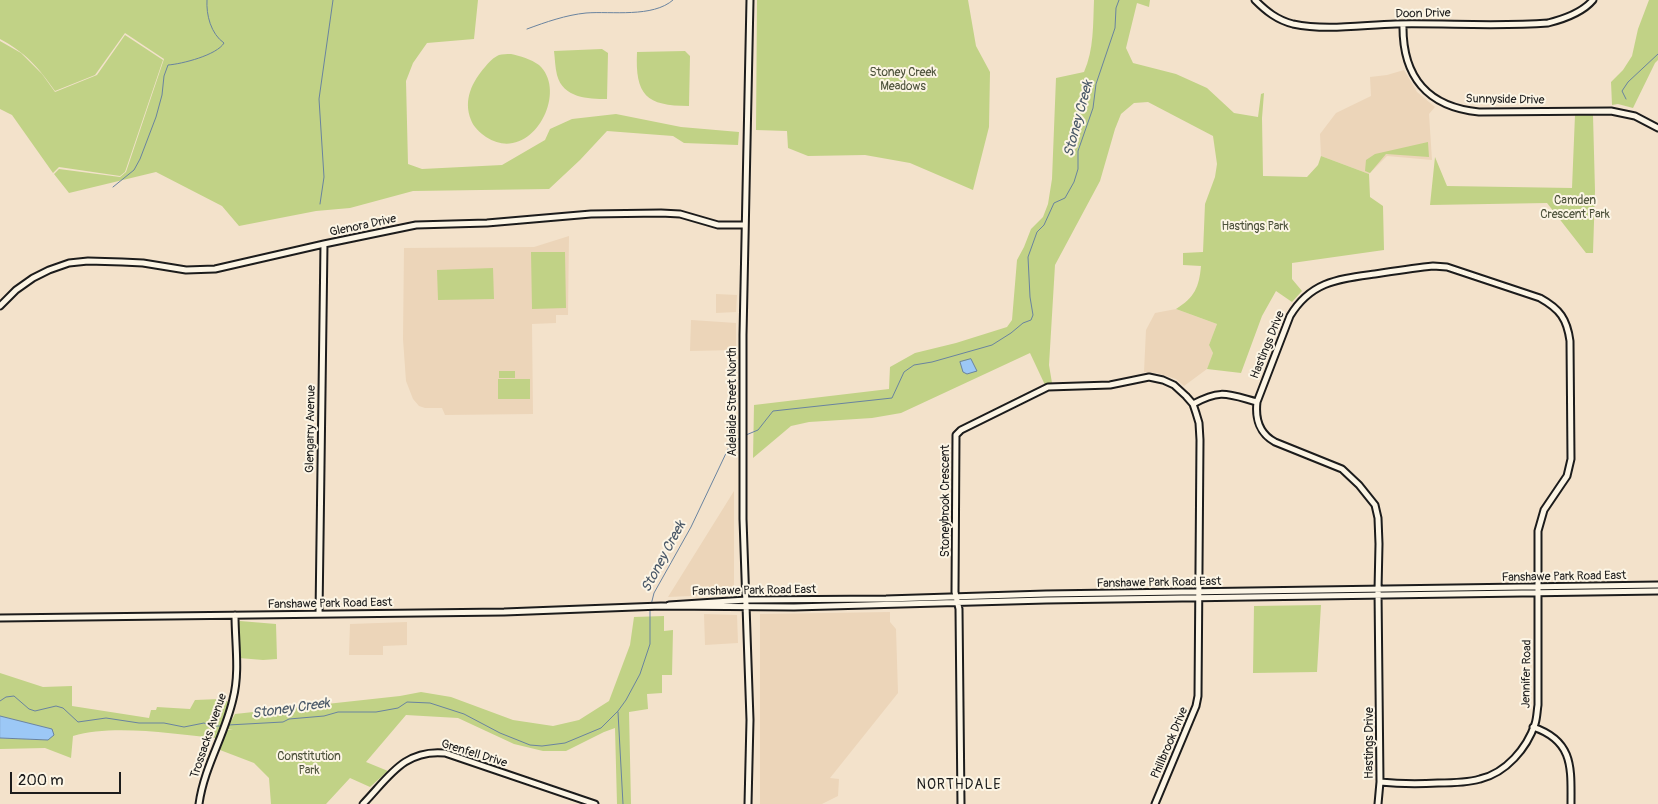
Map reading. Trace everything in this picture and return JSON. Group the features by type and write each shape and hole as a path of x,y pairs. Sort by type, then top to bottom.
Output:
{"street":[{"name":"Adelaide Street North","path":"748,804 750,720 743,412 750,0"},
{"name":"Doon Drive","path":"1255,0 1276,18 1307,26 1548,23 1564,19 1578,12 1593,0"},
{"name":"Sunnyside Drive","path":"1402,24 1404,52 1409,67 1426,91 1436,100 1449,106 1465,111 1480,112 1611,111 1635,116 1658,128"},
{"name":"Glenora Drive","path":"0,306 16,290 33,278 69,263 88,261 133,262 200,271 416,225 487,223 591,214 680,214 717,224 745,225"},
{"name":"Glengarry Avenue","path":"319,614 324,244"},
{"name":"Hastings Drive","path":"1378,804 1380,782 1378,518 1375,505 1359,484 1342,469 1268,438 1258,424 1256,415 1257,402 1290,316 1302,299 1325,283 1340,279 1433,266 1447,267 1540,298 1552,305 1561,314 1568,326 1570,341 1571,459 1567,476 1544,510 1538,531 1538,590"},
{"name":"Stoneybrook Crescent","path":"961,804 959,604 955,592 956,436 961,430 1048,387 1110,385 1136,379 1153,378 1174,385 1192,404 1199,423 1198,595"},
{"path":"1192,404 1208,396 1218,394 1257,402"},
{"name":"Fanshawe Park Road East","path":"661,606 680,603 746,600 1378,593 1538,590 1658,585"},
{"name":"Fanshawe Park Road East","path":"1538,590 1658,591"},
{"name":"Jennifer Road","path":"1380,782 1401,784 1455,783 1483,779 1510,763 1523,747 1533,728 1538,704 1538,590"},
{"name":"Fanshawe Park Road East","path":"0,618 504,612 661,606 746,607 959,604 1198,595"},
{"name":"Phillbrook Drive","path":"1155,804 1196,706 1198,696 1198,595"},
{"name":"Trossacks Avenue","path":"199,804 205,775 222,732 236,688 236,615"},
{"path":"1533,728 1544,731 1558,741 1569,759 1571,804"},
{"name":"Grenfell Drive","path":"363,804 403,762 424,753 434,752 445,753 594,804"}],"shaded area":[{"path":"1404,70 1417,92 1435,107 1429,114 1432,160 1387,156 1369,174 1321,156 1320,134 1336,113 1371,96 1370,77"},
{"path":"569,236 568,315 556,315 556,323 532,324 533,414 445,415 442,408 419,406 413,399 406,381 403,339 404,248 534,247"},
{"path":"716,294 737,295 736,312 716,313"},
{"path":"1176,309 1217,324 1209,345 1213,353 1207,369 1184,386 1176,379 1157,373 1144,372 1146,330 1155,313"},
{"path":"691,320 736,323 736,350 690,351"},
{"path":"734,491 734,594 668,597"},
{"path":"890,612 890,622 896,629 898,693 830,778 839,779 838,796 822,804 760,804 760,614"},
{"path":"704,614 737,615 738,643 705,645"},
{"path":"407,622 407,645 383,646 383,655 349,655 350,624"}],"green space":[{"path":"0,0 478,0 474,39 427,43 413,63 406,81 408,164 422,169 502,165 545,140 550,129 572,119 616,114 681,127 739,132 738,145 684,143 673,136 607,131 549,189 413,191 350,208 316,211 239,226 222,206 156,172 69,193 54,174 59,169 120,177 126,172 164,59 125,33 95,75 55,91 31,61 17,49 0,39"},
{"name":"Stoney Creek Meadows","path":"757,0 968,0 976,46 990,72 989,127 973,190 910,163 865,155 808,156 788,148 787,131 756,130"},
{"name":"Hastings Park","path":"1094,0 1150,0 1149,7 1137,3 1126,48 1133,63 1176,74 1207,88 1234,113 1258,117 1261,94 1264,93 1262,118 1263,176 1307,177 1318,165 1321,156 1369,174 1370,197 1383,206 1384,250 1292,263 1292,279 1302,291 1292,302 1276,291 1262,316 1241,373 1207,369 1213,353 1209,345 1217,324 1176,309 1192,296 1199,280 1201,266 1183,265 1183,253 1203,252 1205,204 1215,177 1217,164 1213,136 1148,102 1134,103 1121,114 1100,181 1055,265 1049,365 1052,383 1045,385 1030,353 901,413 872,418 809,422 791,426 753,458 754,405 889,389 890,367 915,353 956,343 1007,327 1012,320 1017,260 1031,229 1043,217 1048,204 1052,179 1056,78 1084,72 1090,55"},
{"path":"1649,0 1658,0 1658,60 1633,108 1618,104 1612,105 1611,82 1623,70 1632,56 1638,29"},
{"path":"125,35 163,60 125,172 120,176 59,167 53,173 12,115 0,109 0,41 21,53 42,74 55,92 97,75"},
{"path":"602,49 608,53 607,99 577,96 570,93 560,83 555,66 554,51"},
{"path":"685,51 690,56 689,106 662,104 646,95 638,79 637,52"},
{"path":"511,54 529,59 539,65 547,77 550,92 547,108 541,122 530,134 517,142 502,143 486,137 475,127 469,113 468,98 476,79 488,64 499,55"},
{"name":"Camden Crescent Park","path":"1575,115 1593,115 1595,191 1593,253 1586,253 1547,203 1430,205 1435,157 1447,186 1572,188"},
{"path":"1428,142 1429,157 1386,154 1370,173 1365,171 1366,160 1375,154"},
{"path":"531,252 565,252 566,308 532,309"},
{"path":"493,268 494,299 438,300 437,270"},
{"path":"499,371 515,371 515,378 499,378"},
{"path":"498,379 530,379 530,399 498,399"},
{"path":"1321,605 1317,672 1253,673 1254,606"},
{"name":"Constitution Park","path":"664,616 664,631 673,630 672,675 662,675 662,693 647,694 648,709 629,712 631,804 617,804 615,728 566,751 543,751 514,744 458,718 406,715 366,762 388,771 370,787 350,778 326,804 271,804 269,778 254,763 220,750 227,730 233,730 227,729 235,714 400,696 421,692 451,697 513,720 553,726 579,720 609,701 630,645 634,617"},
{"path":"240,621 276,624 277,659 239,658 238,624"},
{"path":"0,673 43,687 72,686 72,706 149,718 151,710 156,710 157,707 190,709 195,700 220,699 229,702 216,738 125,730 89,732 73,736 71,758 45,748 0,749 0,738 48,740 52,729 0,716"}],"water":[{"path":"971,359 977,371 967,374 963,372 960,362"},
{"path":"0,716 52,729 54,735 48,740 0,738"}],"waterway":[{"path":"113,187 134,170 140,159 156,117 168,65 190,61 207,55 224,43 216,35 210,24 207,0"},
{"path":"320,204 324,177 319,99 333,0"},
{"path":"527,29 556,19 579,14 654,9 665,6 673,0"},
{"name":"Stoney Creek","path":"746,435 758,430 773,411 892,398 904,372 914,365 932,362 992,345 1023,323 1031,320 1033,315 1028,257 1037,232 1044,225 1054,203 1065,198 1074,182 1078,169 1078,151 1093,108 1096,84 1115,28 1116,8 1119,0"},
{"path":"1626,99 1622,91 1628,82 1658,54"},
{"name":"Stoney Creek","path":"651,605 654,593 691,527 729,447 742,436"},
{"name":"Stoney Creek","path":"228,725 283,722 289,719 324,716 338,712 376,712 398,708 407,702 430,703 464,714 500,733 530,745 542,746 565,743 601,728 626,700 640,674 650,644 650,608"},
{"name":"Stoney Creek","path":"0,701 6,697 14,696 29,709 35,711 56,706 63,708 78,722 106,718 139,723 164,723 184,727 204,723 211,726 222,726"},
{"path":"618,712 623,804"}],"district":[{"name":"NORTHDALE","path":"959,785"}]}
